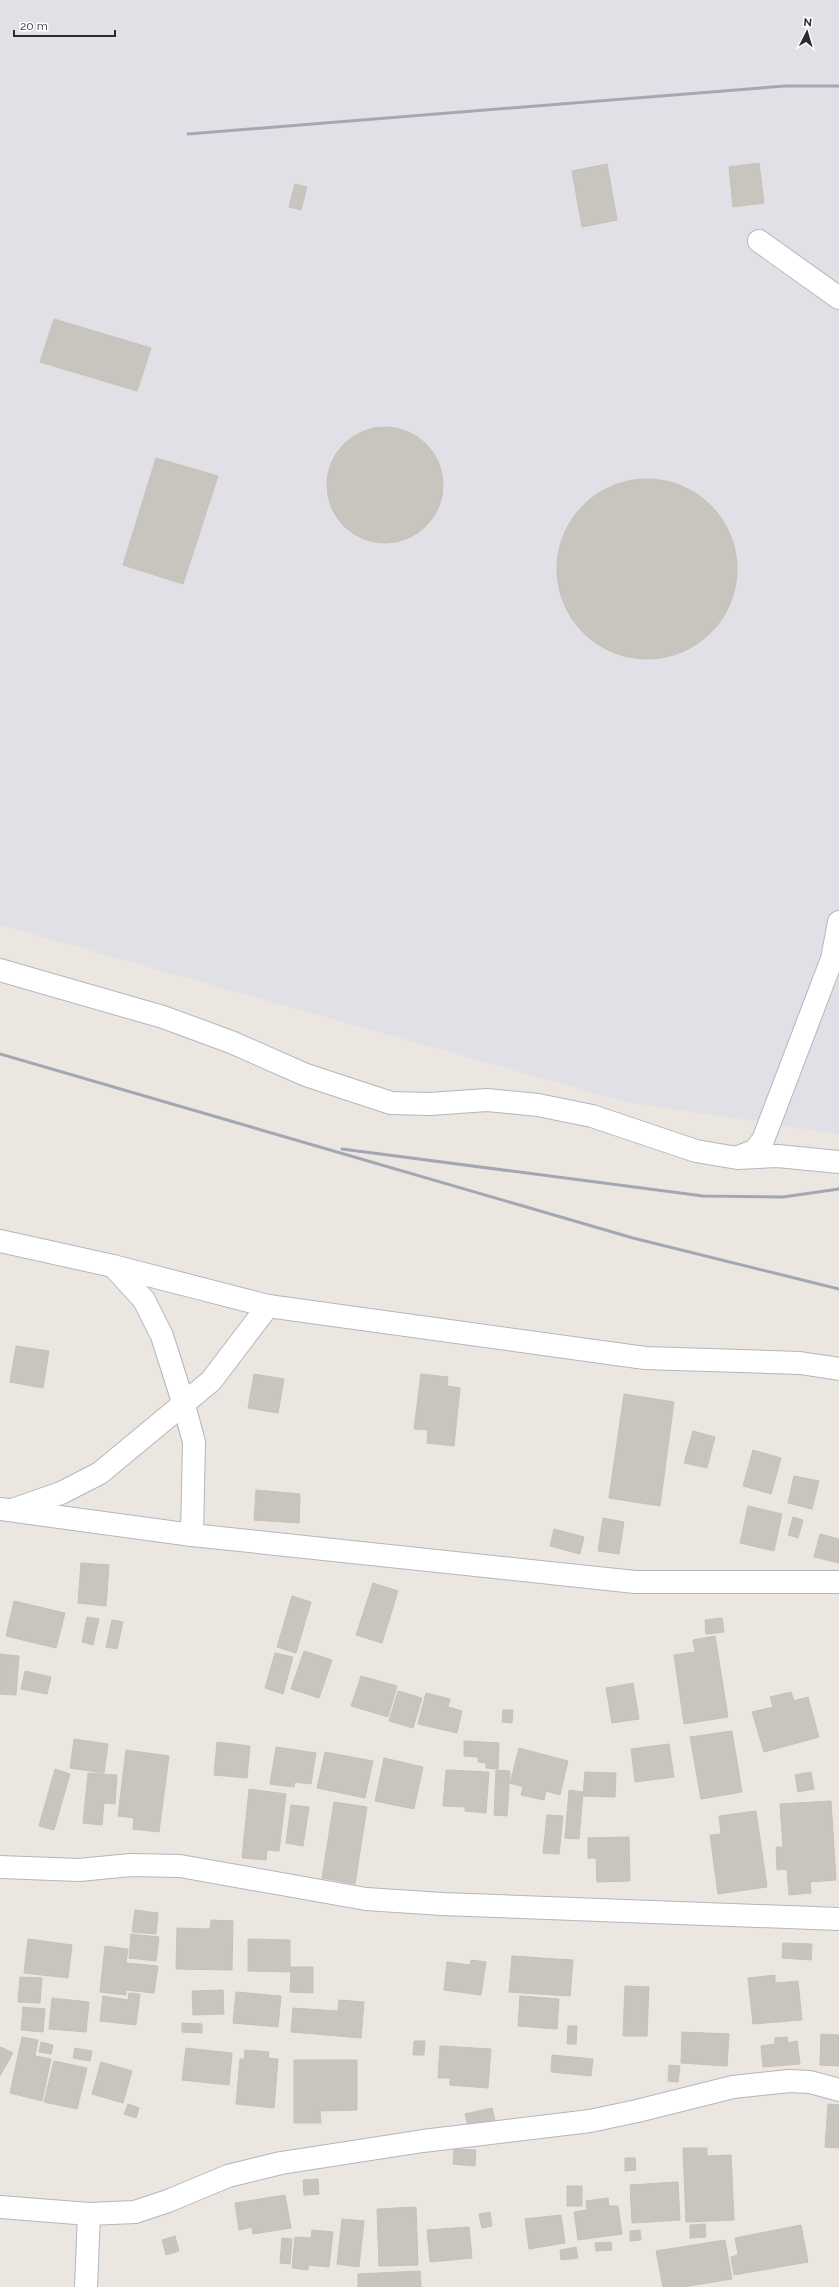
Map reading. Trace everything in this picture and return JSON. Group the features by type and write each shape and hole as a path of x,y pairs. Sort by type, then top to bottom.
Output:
{"street":[{"path":"759,241 839,298"},
{"path":"737,1158 754,1151 763,1140 832,959 839,922"},
{"path":"0,970 163,1017 231,1042 306,1075 391,1103 430,1104 487,1100 538,1105 592,1116 696,1151 737,1158 778,1156 839,1162"},
{"path":"0,1242 113,1266 268,1306 645,1358 800,1363 839,1369"},
{"path":"113,1266 144,1300 159,1330 184,1405 194,1442 192,1535"},
{"path":"5,1510 61,1493 100,1474 211,1381 268,1306"},
{"path":"5,1510 192,1535 634,1582 839,1582"},
{"path":"0,1867 79,1870 131,1865 180,1866 366,1899 442,1904 839,1920"},
{"path":"0,2207 89,2214 135,2212 168,2202 228,2176 281,2163 423,2141 590,2121 733,2087 803,2082 839,2090"},
{"path":"86,2287 89,2214"}],"shaded area":[{"path":"0,0 839,0 839,1134 626,1102 0,925"}],"building":[{"path":"759,163 764,203 733,207 729,167"},
{"path":"607,164 617,220 582,227 572,171"},
{"path":"295,184 307,187 301,210 289,207"},
{"path":"54,319 151,348 137,391 40,362"},
{"path":"385,427 407,431 426,444 439,463 443,485 439,507 426,526 407,539 385,543 363,539 344,526 331,507 327,485 331,463 344,444 363,431"},
{"path":"156,458 218,476 183,584 123,565"},
{"path":"638,479 656,479 690,489 711,505 727,526 735,551 737,569 735,587 727,612 711,633 690,649 682,652 656,659 638,659 604,649 590,639 577,626 567,612 561,595 557,578 557,560 567,526 577,512 590,499 604,489 621,483"},
{"path":"16,1346 49,1351 43,1388 10,1382"},
{"path":"254,1374 284,1379 278,1413 248,1408"},
{"path":"421,1374 448,1377 447,1386 460,1388 454,1446 427,1443 428,1430 414,1429"},
{"path":"624,1394 674,1402 660,1506 609,1498"},
{"path":"693,1431 715,1437 707,1468 684,1463"},
{"path":"753,1450 781,1458 771,1494 743,1486"},
{"path":"794,1476 819,1481 812,1509 788,1503"},
{"path":"256,1490 300,1494 299,1523 254,1520"},
{"path":"748,1506 782,1514 774,1551 740,1543"},
{"path":"793,1517 803,1520 798,1538 788,1535"},
{"path":"603,1518 624,1522 619,1554 598,1551"},
{"path":"554,1529 584,1537 580,1554 550,1546"},
{"path":"820,1534 839,1539 839,1563 814,1557"},
{"path":"81,1563 109,1565 106,1606 78,1603"},
{"path":"373,1583 398,1591 382,1643 356,1635"},
{"path":"292,1596 311,1602 296,1653 277,1647"},
{"path":"14,1601 65,1613 56,1648 6,1636"},
{"path":"87,1617 99,1619 93,1645 82,1642"},
{"path":"722,1618 724,1632 706,1634 705,1620"},
{"path":"112,1620 123,1622 117,1649 106,1647"},
{"path":"715,1636 728,1717 684,1724 674,1655 695,1652 693,1640"},
{"path":"304,1651 332,1660 319,1698 291,1689"},
{"path":"275,1653 293,1657 283,1694 265,1688"},
{"path":"0,1654 19,1656 16,1695 0,1694"},
{"path":"25,1671 51,1677 47,1694 21,1689"},
{"path":"361,1676 397,1686 388,1717 351,1706"},
{"path":"633,1683 639,1719 612,1723 606,1688"},
{"path":"398,1691 422,1698 413,1728 389,1721"},
{"path":"791,1692 794,1701 808,1697 819,1737 764,1752 752,1712 773,1707 770,1697"},
{"path":"426,1693 450,1699 448,1707 462,1711 457,1733 418,1724"},
{"path":"503,1710 513,1710 512,1723 502,1722"},
{"path":"732,1731 742,1792 701,1799 690,1737"},
{"path":"74,1739 108,1744 104,1773 70,1768"},
{"path":"464,1741 499,1743 498,1769 486,1768 486,1763 478,1762 478,1757 464,1756"},
{"path":"217,1742 250,1746 247,1778 214,1775"},
{"path":"669,1744 674,1777 635,1782 631,1749"},
{"path":"276,1747 316,1753 311,1784 295,1782 294,1787 270,1784"},
{"path":"519,1748 568,1761 560,1795 546,1791 544,1800 521,1795 523,1787 510,1783"},
{"path":"126,1750 169,1756 159,1832 133,1829 134,1818 118,1816"},
{"path":"325,1752 373,1761 365,1798 317,1788"},
{"path":"384,1758 423,1767 414,1809 375,1801"},
{"path":"55,1769 70,1774 54,1830 39,1826"},
{"path":"446,1770 489,1772 486,1813 465,1811 465,1807 443,1806"},
{"path":"496,1770 510,1771 507,1816 494,1815"},
{"path":"585,1772 616,1773 615,1797 583,1796"},
{"path":"811,1772 814,1789 798,1792 795,1775"},
{"path":"88,1773 117,1775 115,1804 104,1803 102,1825 83,1823"},
{"path":"249,1789 286,1794 279,1851 267,1850 266,1860 242,1858"},
{"path":"569,1790 583,1792 579,1839 565,1838"},
{"path":"831,1801 836,1880 810,1882 811,1893 789,1895 787,1869 777,1870 776,1847 783,1847 780,1804"},
{"path":"334,1802 367,1807 355,1884 322,1878"},
{"path":"291,1805 309,1807 303,1846 286,1843"},
{"path":"756,1811 767,1887 718,1894 710,1835 721,1834 719,1816"},
{"path":"547,1815 563,1816 559,1854 543,1853"},
{"path":"629,1837 630,1881 597,1882 596,1858 588,1858 588,1838"},
{"path":"135,1910 158,1913 156,1934 132,1932"},
{"path":"211,1920 233,1921 232,1970 176,1969 177,1928 210,1929"},
{"path":"131,1934 159,1937 156,1961 129,1958"},
{"path":"28,1939 72,1945 68,1978 24,1973"},
{"path":"248,1939 290,1940 290,1967 313,1967 313,1993 290,1992 291,1972 248,1971"},
{"path":"783,1943 812,1944 811,1960 782,1958"},
{"path":"105,1946 128,1949 126,1963 158,1966 154,1993 126,1990 126,1995 100,1992"},
{"path":"512,1956 573,1960 570,1996 509,1992"},
{"path":"471,1960 486,1962 481,1995 444,1990 447,1962 470,1965"},
{"path":"775,1975 775,1983 798,1981 802,2020 753,2024 748,1978"},
{"path":"20,1977 42,1978 40,2003 18,2002"},
{"path":"625,1986 649,1987 647,2036 623,2036"},
{"path":"223,1990 224,2014 193,2015 192,1991"},
{"path":"236,1992 281,1996 278,2027 233,2023"},
{"path":"129,1993 140,1994 136,2025 100,2021 103,1996 128,2000"},
{"path":"520,1996 559,1999 557,2029 518,2026"},
{"path":"52,1998 89,2002 86,2032 49,2029"},
{"path":"339,2000 364,2002 361,2038 291,2032 293,2008 338,2011"},
{"path":"23,2007 45,2009 43,2032 21,2030"},
{"path":"182,2023 202,2024 202,2033 182,2032"},
{"path":"568,2026 577,2026 576,2044 567,2044"},
{"path":"682,2032 729,2034 727,2066 681,2063"},
{"path":"821,2034 839,2035 839,2066 820,2065"},
{"path":"22,2037 38,2040 35,2056 51,2059 42,2101 10,2093"},
{"path":"787,2037 788,2043 797,2041 800,2064 763,2067 761,2046 775,2044 775,2038"},
{"path":"414,2041 425,2041 424,2055 413,2055"},
{"path":"41,2042 53,2045 51,2054 39,2052"},
{"path":"440,2046 491,2049 488,2088 450,2085 450,2078 438,2078"},
{"path":"1,2047 13,2053 0,2076 0,2048"},
{"path":"75,2048 92,2051 90,2061 73,2058"},
{"path":"186,2048 232,2053 229,2085 182,2080"},
{"path":"245,2050 269,2052 268,2058 278,2059 274,2108 236,2104 240,2059 244,2059"},
{"path":"552,2055 593,2059 591,2076 551,2072"},
{"path":"294,2060 357,2060 357,2110 320,2111 321,2123 294,2123"},
{"path":"54,2061 87,2068 77,2109 44,2102"},
{"path":"101,2062 132,2071 123,2103 92,2094"},
{"path":"669,2065 680,2066 678,2082 668,2081"},
{"path":"128,2104 139,2108 136,2118 124,2114"},
{"path":"828,2104 839,2105 839,2148 825,2147"},
{"path":"492,2108 497,2129 470,2135 465,2114"},
{"path":"683,2148 707,2148 707,2156 731,2155 734,2220 686,2222"},
{"path":"454,2149 476,2150 475,2166 453,2164"},
{"path":"625,2158 635,2158 636,2170 625,2171"},
{"path":"318,2179 319,2194 304,2195 303,2180"},
{"path":"678,2182 680,2220 632,2223 630,2185"},
{"path":"567,2186 582,2186 582,2206 567,2206"},
{"path":"285,2195 291,2228 253,2234 252,2227 239,2230 235,2203"},
{"path":"608,2198 609,2206 618,2206 622,2234 578,2240 574,2212 587,2210 586,2201"},
{"path":"416,2207 418,2265 379,2266 377,2209"},
{"path":"490,2212 492,2226 482,2228 479,2214"},
{"path":"561,2215 565,2243 529,2249 525,2219"},
{"path":"342,2219 364,2221 359,2267 337,2264"},
{"path":"705,2224 706,2237 690,2238 690,2225"},
{"path":"801,2225 808,2262 734,2275 731,2257 738,2255 735,2238"},
{"path":"469,2227 472,2258 430,2262 427,2230"},
{"path":"312,2230 333,2232 329,2267 308,2265 308,2270 292,2268 295,2237 311,2238"},
{"path":"640,2230 641,2240 630,2241 630,2231"},
{"path":"175,2236 179,2251 166,2255 162,2240"},
{"path":"282,2238 292,2239 290,2264 280,2263"},
{"path":"725,2240 732,2279 683,2287 663,2287 656,2251"},
{"path":"611,2242 612,2250 596,2251 595,2243"},
{"path":"576,2247 578,2258 561,2260 560,2250"},
{"path":"420,2271 421,2287 358,2287 358,2274"}],"railway":[{"path":"188,134 785,86 839,86"},
{"path":"0,1054 633,1238 839,1289"},
{"path":"342,1149 703,1196 783,1197 839,1189"}]}
